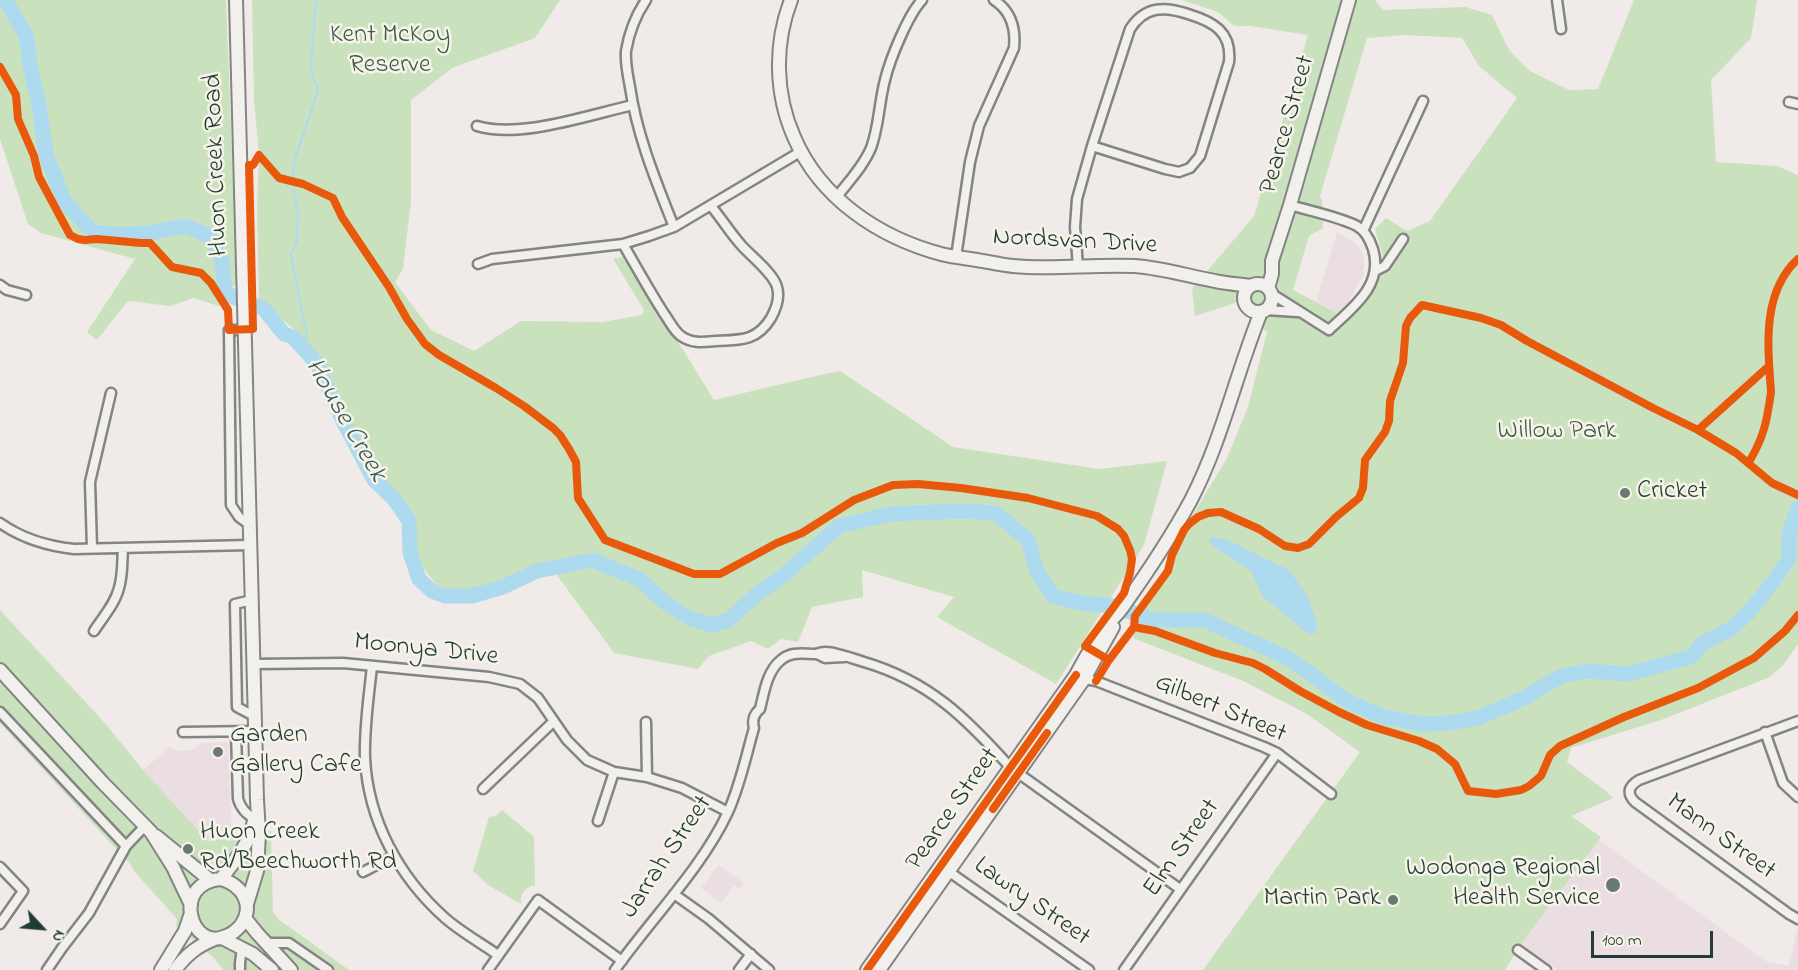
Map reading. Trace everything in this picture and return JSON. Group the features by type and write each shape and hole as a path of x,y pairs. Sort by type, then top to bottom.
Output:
{"main road":[{"name":"Huon Creek Road","path":"236,0 259,833 257,871 247,904"},
{"name":"Nordsvan Drive","path":"791,0 781,40 779,68 789,124 800,152 813,171 836,198 863,219 926,249 957,257 1012,266 1134,266 1177,272 1217,282 1253,285"},
{"name":"Pearce Street","path":"1270,291 1272,261 1349,0"},
{"name":"Pearce Street","path":"1253,285 1272,261"},
{"name":"Nordsvan Drive","path":"1217,282 1246,303"},
{"path":"1260,284 1270,291 1271,303 1264,311 1254,312 1246,303 1246,292 1253,285 1260,284"},
{"name":"Pearce Street","path":"1246,303 1246,347"},
{"name":"Pearce Street","path":"874,969 1080,677 1177,524 1203,475 1226,417 1246,347 1264,311"},
{"path":"0,670 148,829 173,867 196,928 201,933 242,948 273,970"},
{"name":"Pearce Street","path":"874,969 948,871 1014,770"},
{"name":"Huon Creek Road","path":"216,879 241,852 251,835 257,800"},
{"path":"148,829 216,879 230,882 238,887 247,904 245,918 240,927 234,932 195,948 175,970"},
{"path":"161,970 185,931 197,889 216,879"},
{"path":"245,918 291,970"}],"street":[{"path":"646,0 637,14 626,51 626,66 633,105 648,162 674,227"},
{"path":"836,198 870,150 885,78 916,7 922,0"},
{"path":"957,257 970,162 979,126 1014,48 1016,35 1013,23 1002,5 994,0"},
{"path":"1557,0 1560,30"},
{"path":"1078,267 1075,227 1077,199 1092,146 1127,36 1135,21 1144,13 1154,10 1177,10 1206,20 1223,33 1229,47 1229,62 1200,156 1190,168 1179,172 1165,169 1092,146"},
{"path":"1363,231 1423,101"},
{"path":"477,126 489,130 513,130 556,123 633,105"},
{"path":"478,264 492,259 623,244 674,227 800,152"},
{"path":"1270,291 1329,330 1347,316 1364,295 1375,271 1371,244 1363,231 1348,222 1290,205"},
{"path":"623,244 658,304 680,336 689,341 701,342 745,339 754,336 765,328 774,313 778,298 777,287 772,278 741,245 711,206"},
{"path":"1375,271 1385,266 1403,239"},
{"path":"0,285 7,290 26,295"},
{"path":"1264,311 1300,312"},
{"path":"245,330 229,330 231,505 234,512 250,525"},
{"path":"92,548 90,482 111,393"},
{"path":"0,523 15,533 54,547 250,545"},
{"path":"94,631 114,602 119,588 123,548"},
{"path":"252,600 235,604 237,707 254,716"},
{"name":"Jarrah Street","path":"615,970 674,894 728,812 754,728 752,723 760,709 769,676 778,662 799,653 817,654 825,658 844,657 878,666 919,684 963,717 1014,770 1180,889"},
{"name":"Moonya Drive","path":"254,664 343,663 489,677 520,684 538,698 571,745 587,760 614,772 646,777 682,788 728,812"},
{"path":"372,666 365,732 367,782 380,826 394,856 414,885 447,919 498,955"},
{"name":"Gilbert Street","path":"1080,677 1096,681 1254,742 1277,753 1331,794"},
{"path":"0,712 126,846"},
{"path":"483,789 554,721"},
{"path":"1798,721 1765,732 1783,783 1798,797"},
{"path":"646,722 646,777"},
{"path":"183,732 255,732"},
{"path":"236,732 238,799 244,812 254,819"},
{"name":"Mann Street","path":"1765,732 1639,780 1632,784 1629,790 1630,797 1798,919"},
{"name":"Elm Street","path":"1124,970 1277,753"},
{"path":"598,820 614,772"},
{"path":"47,970 89,913 126,846 148,829"},
{"path":"363,872 394,856"},
{"path":"0,867 23,891 0,924"},
{"name":"Lawry Street","path":"948,871 1089,970"},
{"path":"674,894 769,970"},
{"path":"488,970 538,900 622,961"},
{"path":"267,943 289,943 328,970"},
{"path":"240,970 242,948"},
{"path":"1518,950 1546,970"},
{"path":"739,970 751,954"}],"shaded area":[{"path":"1337,232 1358,245 1364,257 1364,274 1340,314 1316,301"},
{"path":"228,742 232,835 209,842 143,770 170,747 178,751 186,751 194,749 201,743"},
{"name":"Wodonga Regional Health Service","path":"1599,840 1765,961 1789,966 1797,930 1798,970 1558,970 1521,944"},
{"path":"718,865 744,883 740,889 734,885 721,903 701,888"}],"green space":[{"path":"0,0 226,0 237,284 225,291 219,306 193,298 171,306 128,301 97,340 87,332 135,259 41,233 28,224 0,139"},
{"name":"Kent McKoy Reserve","path":"252,0 316,0 313,42 317,0 560,0 535,38 452,68 411,100 411,201 403,269 395,282 431,330 474,351 521,321 603,322 642,315 644,310 613,259 625,256 714,400 840,371 953,447 1099,469 1167,461 1144,545 1056,684 937,617 954,597 862,570 863,597 812,607 798,642 781,639 768,649 751,641 709,656 698,669 614,653 554,571 515,577 487,588 454,594 443,592 416,560 404,521 354,437 340,403 303,337 269,308 259,304 257,208 259,155 254,100"},
{"name":"Willow Park","path":"1182,0 1376,0 1383,10 1465,7 1492,15 1509,50 1530,71 1569,90 1598,89 1634,0 1757,0 1751,38 1711,80 1716,162 1777,166 1798,175 1798,644 1784,664 1770,677 1661,720 1571,748 1567,762 1613,798 1571,816 1601,837 1521,944 1505,970 1203,970 1360,752 1307,714 1243,681 1133,638 1137,614 1227,458 1248,407 1267,332 1242,313 1238,302 1195,316 1192,289 1254,216 1308,35 1250,26 1234,26 1218,12","holes":["1405,35 1462,38 1479,66 1517,98 1430,221 1407,231 1386,218 1375,229 1384,259 1347,318 1293,290 1309,236 1323,228 1320,196 1367,38"]},
{"path":"0,610 104,722 143,770 209,842 232,835 271,831 273,911 278,919 349,970 224,970 212,956 176,926 177,919 131,865 0,723"},
{"path":"502,810 534,837 535,885 528,887 524,892 521,904 488,885 473,871 489,817 496,816"}],"water":[{"path":"1213,537 1227,540 1289,570 1308,597 1317,624 1316,633 1306,632 1263,597 1251,571 1214,547 1208,539"}],"waterway":[{"name":"House Creek","path":"5,0 26,35 46,155 65,202 93,232 119,235 185,226 210,236 222,261 225,291 233,297 264,309 284,334 293,337 317,364 343,421 374,480 394,499 409,521 410,553 419,579 432,591 445,596 472,596 503,587 537,571 592,560 641,580 663,601 689,618 712,625 729,620 839,526 890,514 963,511 996,513 1028,540 1037,572 1053,596 1076,602 1109,605 1155,620 1204,620 1290,659 1349,702 1384,717 1422,724 1449,723 1478,718 1522,699 1561,676 1587,671 1627,674 1691,657 1703,643 1731,629 1748,613 1774,581 1789,558 1789,534 1798,508"},
{"path":"304,350 307,334 291,254 297,241 298,212 293,176 295,159 318,91 311,67 316,0"}],"cycle path":[{"path":"0,67 16,95 18,119 34,156 39,177 70,235 85,240 150,243 172,267 201,273 211,283 228,310 229,330 253,329 249,165 253,165 259,155 279,178 303,184 333,198 342,217 425,344 439,355 524,406 560,435 576,462 578,498 605,540 694,574 720,574 777,543 802,533 854,500 893,485 918,484 961,488 1028,498 1097,516 1118,529 1124,536 1132,559 1124,593 1085,646 1109,660"},
{"path":"1749,462 1761,437 1770,402 1768,340 1772,304 1786,273 1798,259"},
{"path":"1096,681 1134,627 1135,616 1168,571 1172,555 1184,530 1198,517 1221,512 1259,529 1285,546 1298,548 1309,544 1359,498 1363,488 1365,460 1385,432 1389,421 1390,401 1403,363 1406,326 1422,305 1481,318 1501,325 1527,341 1698,430 1736,453 1772,483 1798,495"},
{"path":"1698,430 1769,366"},
{"path":"1134,627 1155,631 1215,653 1253,663 1339,712 1367,725 1437,749 1455,764 1468,791 1496,794 1521,790 1529,786 1541,776 1550,755 1560,746 1624,717 1698,688 1754,658 1785,631 1798,615"},
{"path":"867,970 1076,675"},
{"path":"993,809 1047,733"}],"place":[{"name":"Cricket","path":"1625,493"},
{"name":"Garden Gallery Cafe","path":"218,752"},
{"name":"Huon Creek Rd/Beechworth Rd","path":"188,849"},
{"name":"Wodonga Regional Health Service","path":"1613,885"},
{"name":"Martin Park","path":"1393,900"}]}
